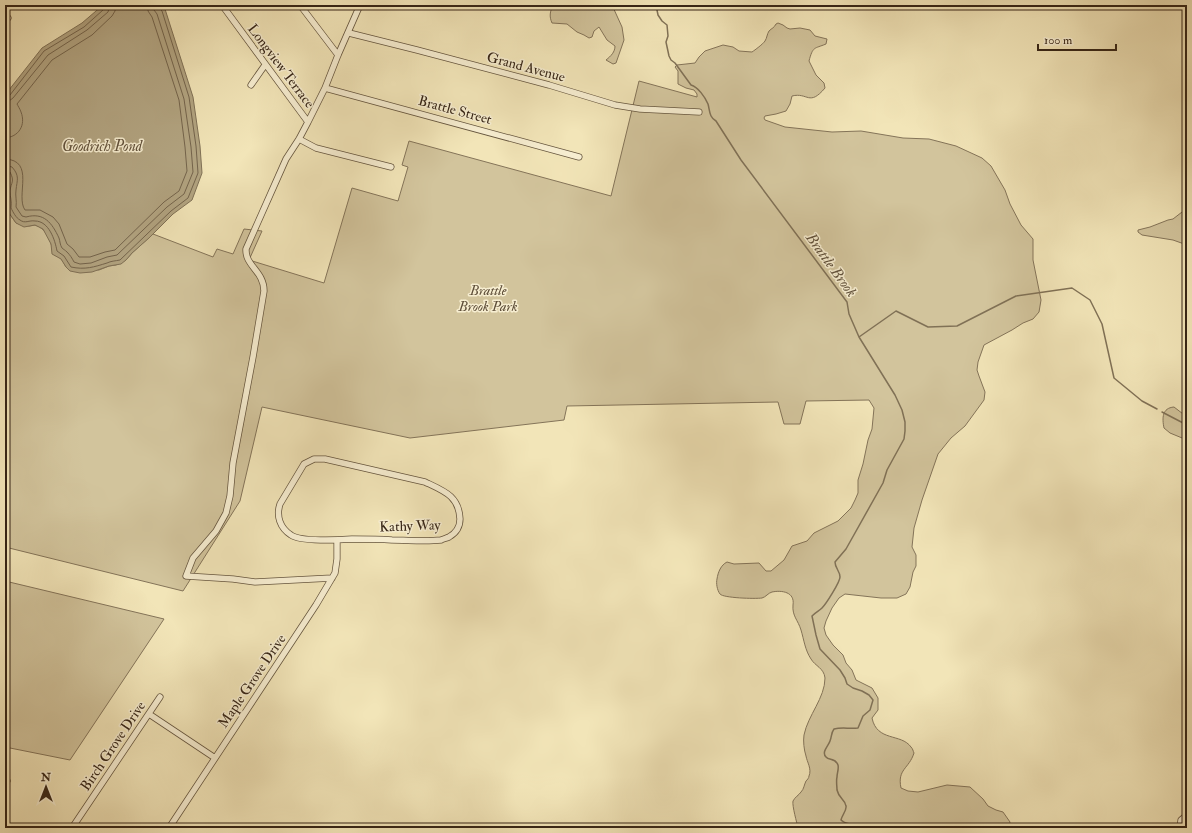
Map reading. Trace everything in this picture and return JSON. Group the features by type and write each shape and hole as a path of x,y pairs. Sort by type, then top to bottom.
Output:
{"street":[{"name":"Longview Terrace","path":"222,5 308,122 299,140 286,159 245,251 248,262 255,268 264,284 264,291 233,463 230,496 226,513 216,531 193,558 186,576 255,582 332,578"},
{"path":"300,5 338,55"},
{"path":"308,122 325,88 360,5"},
{"name":"Grand Avenue","path":"349,33 556,87 615,105 699,112"},
{"path":"251,85 265,65"},
{"name":"Brattle Street","path":"325,88 579,157"},
{"path":"299,140 316,148 391,167"},
{"name":"Kathy Way","path":"314,459 325,459 425,482 453,498 459,511 460,523 458,530 449,537 441,540 337,540 301,539 292,536 282,527 278,520 278,510 280,504 304,464 314,459"},
{"name":"Maple Grove Drive","path":"168,828 308,618 335,573 337,540"},
{"name":"Birch Grove Drive","path":"72,828 160,697"},
{"path":"149,714 215,758"},
{"path":"1180,828 1181,820 1187,815"}],"green space":[{"path":"553,5 612,5 622,27 624,40 616,63 613,64 606,60 612,54 615,46 607,40 599,27 594,31 592,37 589,38 577,32 567,24 552,23 550,14"},
{"name":"Brattle Brook Park","path":"778,23 790,29 800,28 810,30 815,36 827,39 826,44 813,50 809,61 816,75 824,83 825,88 820,94 812,98 797,95 792,96 786,111 765,116 765,120 785,127 832,132 861,131 903,138 929,139 956,146 982,158 991,166 1005,190 1010,204 1021,225 1033,239 1033,260 1041,300 1039,312 1033,319 984,345 977,370 985,392 984,400 965,426 951,438 938,454 914,528 912,547 916,555 916,566 913,572 910,587 906,594 897,598 881,598 845,594 839,598 832,608 824,628 826,635 833,645 843,655 856,680 872,688 878,698 878,710 872,718 875,726 879,731 907,743 913,749 914,753 912,758 902,773 900,782 901,788 908,791 918,792 947,785 970,787 988,806 1003,812 1010,822 1009,828 798,828 793,801 803,790 810,773 804,748 804,735 809,720 822,693 825,678 823,672 807,652 801,630 794,615 793,601 790,595 784,592 776,591 762,598 740,598 722,595 717,589 719,571 727,562 734,564 759,563 766,571 771,571 784,560 792,546 807,541 814,533 838,521 851,508 858,493 858,480 872,429 874,408 869,400 806,401 800,424 784,424 778,402 567,406 564,420 410,438 262,407 240,501 183,591 5,547 5,171 9,178 6,190 8,200 7,210 16,223 29,226 35,225 43,230 52,246 54,255 62,260 66,267 99,270 116,265 126,260 153,234 213,257 217,249 233,254 244,229 262,231 249,260 324,283 352,188 398,201 408,167 402,165 409,141 611,196 639,81 697,97 694,90 678,84 678,71 675,67 677,65 695,63 705,51 723,45 733,47 739,51 752,52 766,40 769,31"},
{"path":"1182,212 1187,212 1187,245 1173,240 1142,235 1138,232 1138,230 1173,219"},
{"path":"1174,407 1187,417 1187,440 1170,433 1164,428 1163,421 1165,411"},
{"path":"5,581 164,619 70,760 5,747"}],"water":[{"name":"Goodrich Pond","path":"103,5 161,5 165,9 193,97 202,173 192,200 173,214 126,260 121,264 109,266 92,272 80,273 70,271 61,259 52,254 51,244 43,229 35,225 24,227 16,223 7,210 8,200 6,190 9,178 5,171 5,124 7,122 5,95 42,48 82,23"}],"waterway":[{"path":"656,5 658,15 667,25 668,36 666,42 671,60 675,63 691,85 699,90 703,95 708,104 711,116 716,121 741,160 847,302 849,314 859,337 895,395 902,410 905,422 904,439 887,470 883,483 846,549 835,562 840,575 838,583 824,606 812,616 820,649 840,670 847,684 869,695 873,700 870,710 863,716 858,728 834,729 824,753 827,758 834,760 838,765 837,790 846,808 841,820 858,828"},
{"name":"Brattle Brook","path":"859,337 896,311 928,327 957,326 1016,296 1072,288 1090,300 1102,324 1114,378 1142,401 1157,409"},
{"name":"Brattle Brook","path":"1162,412 1187,425"}]}
